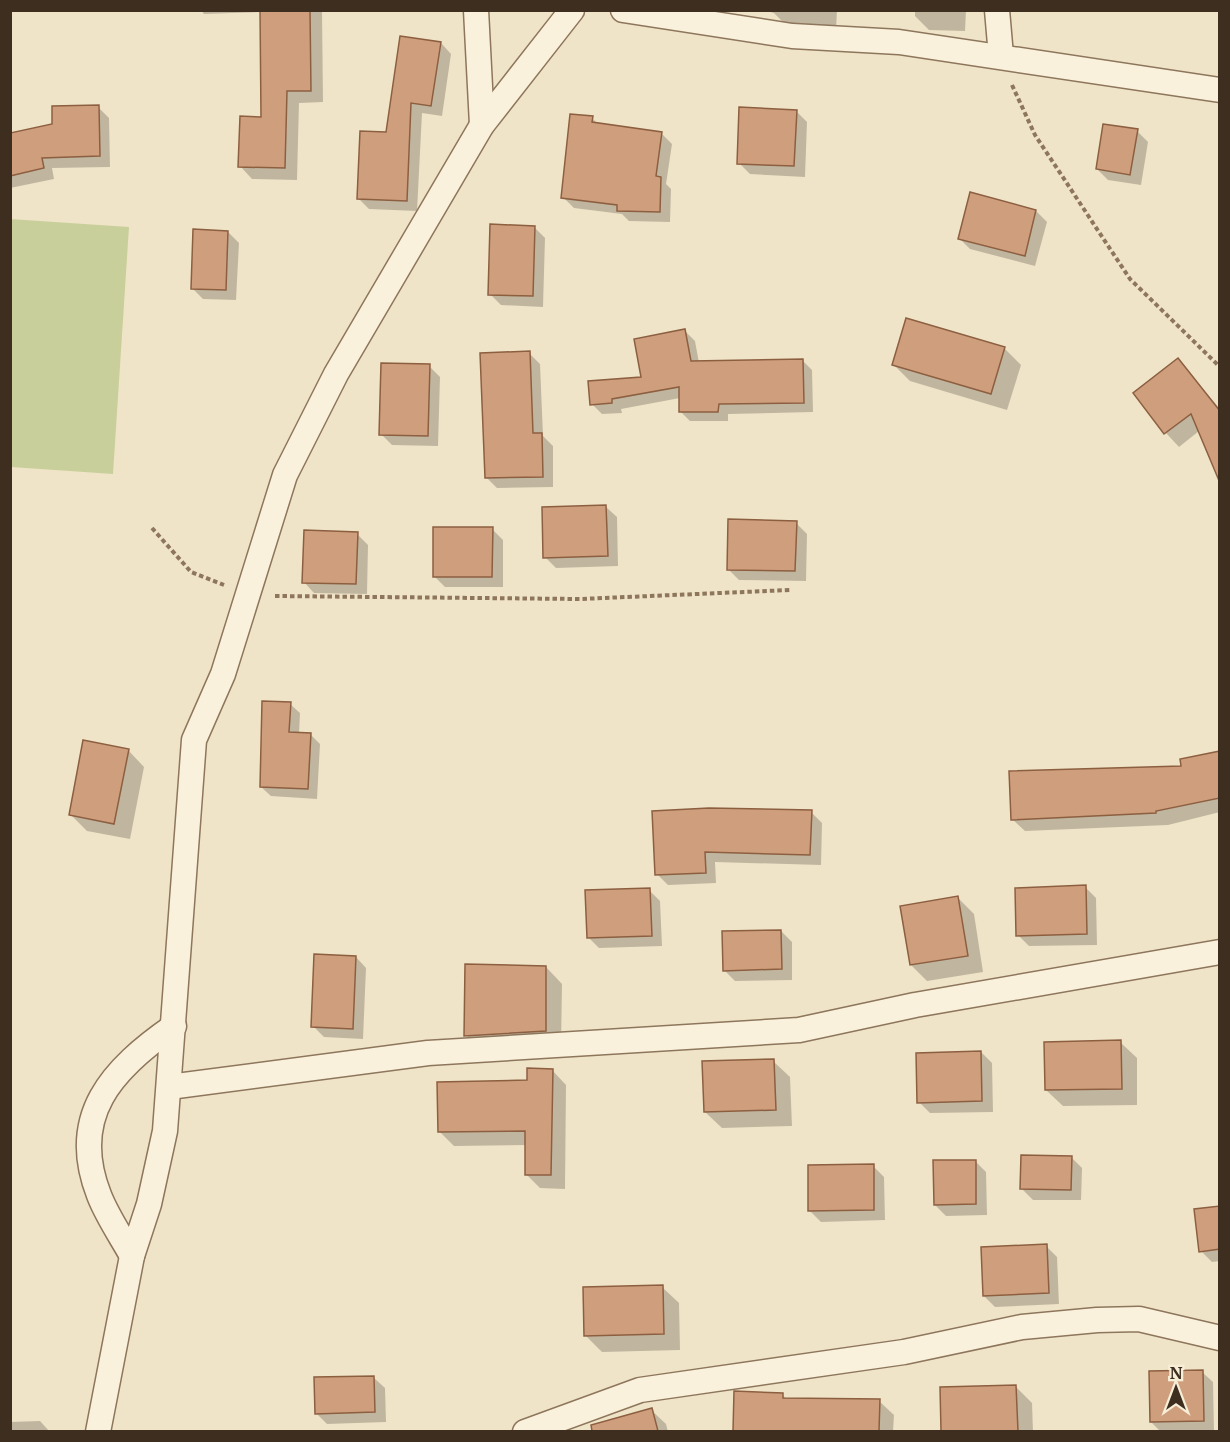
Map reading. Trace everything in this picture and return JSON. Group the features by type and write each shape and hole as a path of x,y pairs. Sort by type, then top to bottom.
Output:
{"street":[{"path":"477,10 482,125"},
{"path":"98,1431 132,1256 149,1204 165,1131 194,740 223,674 285,475 336,374 482,125 572,10"},
{"path":"623,10 792,36 899,42 1220,90"},
{"path":"997,10 1001,56"},
{"path":"169,1087 428,1053 799,1030 915,1005 1220,952"},
{"path":"132,1256 99,1196 89,1152 90,1122 101,1097 120,1069 139,1050 174,1026"},
{"path":"525,1431 640,1390 904,1352 1022,1328 1097,1320 1139,1319 1220,1338"}],"path":[{"path":"1001,56 1035,135 1130,279 1220,367"},
{"path":"152,528 191,572 248,595 580,599 790,590"}],"green space":[{"path":"10,219 129,227 113,474 11,467"}],"building":[{"path":"260,10 310,10 311,91 287,91 285,168 238,167 240,116 261,117"},
{"path":"400,36 441,42 431,106 411,103 407,201 357,199 360,131 386,132"},
{"path":"99,105 100,156 42,158 44,168 10,176 10,133 52,124 52,106"},
{"path":"739,107 797,110 794,166 737,164"},
{"path":"570,114 593,116 592,122 662,132 656,176 661,177 660,212 617,211 617,205 561,198"},
{"path":"1103,124 1138,129 1130,175 1096,169"},
{"path":"970,192 1036,210 1025,256 958,239"},
{"path":"490,224 535,226 533,296 488,295"},
{"path":"193,229 228,231 226,290 191,289"},
{"path":"906,318 1005,347 991,394 892,365"},
{"path":"685,329 691,361 803,359 804,403 719,404 718,412 679,412 679,387 612,399 612,403 590,405 588,381 641,377 634,339"},
{"path":"530,351 533,433 542,433 543,477 485,478 480,353"},
{"path":"1178,358 1220,411 1220,483 1191,414 1164,434 1133,393"},
{"path":"381,363 430,364 428,436 379,435"},
{"path":"606,505 608,556 543,558 542,507"},
{"path":"728,519 797,521 795,571 727,570"},
{"path":"433,527 493,527 492,577 433,577"},
{"path":"304,530 358,532 356,584 302,583"},
{"path":"262,701 291,702 289,732 311,733 308,789 260,787"},
{"path":"83,740 129,749 114,824 69,815"},
{"path":"1220,751 1220,798 1156,811 1156,813 1011,820 1009,771 1181,766 1180,759"},
{"path":"709,808 812,810 810,855 705,852 706,873 655,875 652,811"},
{"path":"1086,885 1087,934 1016,936 1015,888"},
{"path":"650,888 652,936 587,938 585,890"},
{"path":"958,896 968,956 910,965 900,906"},
{"path":"781,930 782,969 723,971 722,931"},
{"path":"314,954 356,956 353,1029 311,1027"},
{"path":"465,964 546,966 546,1031 464,1036"},
{"path":"1121,1040 1122,1089 1045,1090 1044,1042"},
{"path":"981,1051 982,1101 917,1103 916,1053"},
{"path":"774,1059 776,1110 704,1112 702,1061"},
{"path":"527,1068 553,1069 551,1175 525,1175 525,1131 438,1132 437,1082 527,1080"},
{"path":"1021,1155 1072,1156 1071,1190 1020,1189"},
{"path":"933,1160 976,1160 976,1204 934,1205"},
{"path":"874,1164 874,1210 808,1211 808,1165"},
{"path":"1220,1206 1220,1249 1199,1252 1194,1209"},
{"path":"1047,1244 1049,1293 983,1296 981,1247"},
{"path":"663,1285 664,1334 584,1336 583,1287"},
{"path":"1203,1370 1204,1421 1150,1422 1149,1371"},
{"path":"374,1376 375,1412 315,1414 314,1377"},
{"path":"1016,1385 1018,1431 941,1431 940,1387"},
{"path":"734,1391 783,1393 783,1398 880,1399 879,1431 733,1431"},
{"path":"652,1408 658,1431 592,1431 591,1425"}]}
